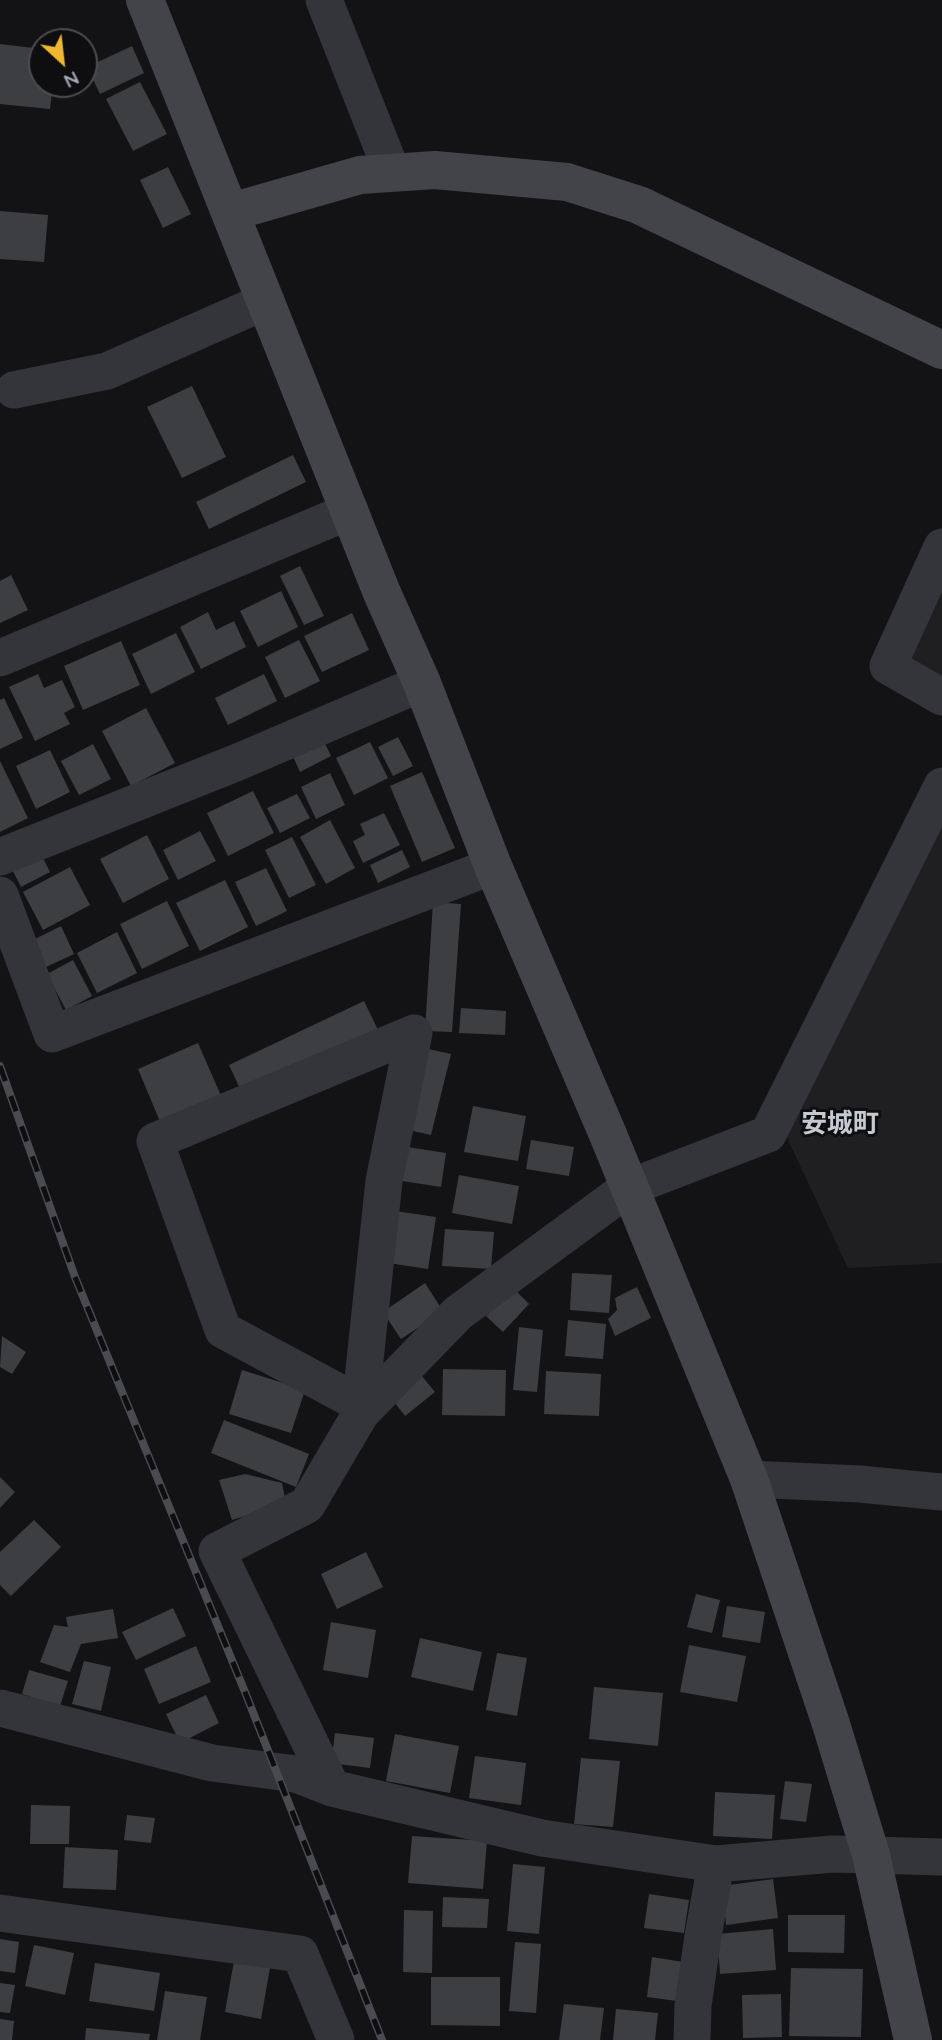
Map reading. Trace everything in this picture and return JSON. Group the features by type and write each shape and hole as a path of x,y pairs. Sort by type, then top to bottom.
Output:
{"street":[{"path":"145,0 382,593 422,683 493,866 609,1137 749,1479 872,1855 913,2040"},
{"path":"324,0 392,173"},
{"path":"231,212 360,175 435,170 567,181 639,205 942,350"},
{"path":"14,390 107,371 266,302"},
{"path":"0,658 350,510"},
{"path":"942,547 888,666 942,697"},
{"path":"0,857 238,762 422,683"},
{"path":"358,1407 458,1313 628,1188 768,1134 942,786"},
{"path":"0,895 52,1034 493,866"},
{"path":"332,1788 217,1551 307,1505 358,1407 384,1181 414,1033 155,1141 223,1331 358,1407"},
{"path":"749,1479 860,1484 942,1492"},
{"path":"0,1708 212,1763 296,1774 332,1788 542,1838 716,1864 833,1854 942,1857"},
{"path":"692,2040 693,2006 716,1864"},
{"path":"0,1913 300,1954 336,2040"}],"shaded area":[{"path":"942,586 942,680 908,662"},
{"path":"942,819 942,1263 848,1268 781,1125"}],"building":[{"path":"0,44 28,47 28,98 51,98 50,109 0,104"},
{"path":"132,46 144,73 100,94 98,62"},
{"path":"140,82 167,134 133,151 106,99"},
{"path":"168,167 191,214 163,228 140,180"},
{"path":"0,211 48,215 44,262 0,259"},
{"path":"192,386 226,457 182,478 147,407"},
{"path":"293,455 306,482 209,529 196,502"},
{"path":"300,566 324,616 304,625 280,576"},
{"path":"11,575 28,610 0,623 0,581"},
{"path":"281,591 298,627 258,647 240,611"},
{"path":"208,612 216,630 234,621 246,647 201,669 180,627"},
{"path":"352,613 369,650 322,672 304,636"},
{"path":"176,633 195,672 151,694 132,654"},
{"path":"299,640 320,681 285,698 265,657"},
{"path":"121,641 140,685 83,710 64,666"},
{"path":"38,674 44,688 62,680 75,707 64,713 70,724 35,741 9,687"},
{"path":"264,674 277,701 228,725 215,698"},
{"path":"4,698 23,738 0,749 0,700"},
{"path":"146,708 175,763 131,786 102,731"},
{"path":"322,737 331,756 300,772 291,752"},
{"path":"398,737 413,766 393,776 378,747"},
{"path":"370,742 388,778 354,795 336,758"},
{"path":"93,744 111,779 79,795 61,761"},
{"path":"50,750 70,792 36,809 16,766"},
{"path":"0,761 28,818 0,832"},
{"path":"422,772 455,848 422,862 390,786"},
{"path":"330,773 345,805 316,819 301,787"},
{"path":"253,791 274,833 228,856 207,813"},
{"path":"297,794 310,818 280,833 267,808"},
{"path":"384,813 400,845 363,863 353,841 365,835 360,824"},
{"path":"330,820 355,868 326,884 300,837"},
{"path":"200,831 216,861 178,880 163,850"},
{"path":"147,835 169,879 123,903 100,859"},
{"path":"292,837 316,885 289,898 265,850"},
{"path":"402,850 410,867 378,883 370,865"},
{"path":"40,852 50,872 21,887 11,867"},
{"path":"70,867 90,905 43,930 23,892"},
{"path":"266,868 287,911 256,926 235,882"},
{"path":"225,880 248,927 200,951 176,903"},
{"path":"167,901 189,946 142,969 120,924"},
{"path":"433,902 461,904 452,1032 425,1031"},
{"path":"61,926 74,954 46,967 33,940"},
{"path":"117,932 137,973 97,993 77,953"},
{"path":"73,960 92,996 66,1010 47,974"},
{"path":"364,1001 379,1032 243,1095 229,1065"},
{"path":"461,1008 506,1011 505,1035 459,1033"},
{"path":"198,1043 222,1098 161,1124 138,1069"},
{"path":"424,1048 451,1054 431,1135 404,1129"},
{"path":"473,1106 526,1116 518,1161 464,1152"},
{"path":"531,1140 574,1147 569,1176 526,1169"},
{"path":"401,1146 446,1153 441,1187 396,1180"},
{"path":"459,1175 519,1186 512,1224 452,1213"},
{"path":"395,1211 436,1217 428,1269 388,1263"},
{"path":"445,1229 494,1232 491,1269 442,1266"},
{"path":"572,1273 612,1275 609,1313 570,1310"},
{"path":"425,1283 443,1311 401,1339 383,1312"},
{"path":"637,1287 651,1318 615,1336 608,1319 617,1310 615,1298"},
{"path":"513,1288 529,1304 503,1332 486,1316"},
{"path":"568,1320 606,1324 603,1359 565,1356"},
{"path":"519,1327 543,1330 537,1392 513,1390"},
{"path":"2,1336 26,1352 12,1374 0,1367"},
{"path":"443,1369 506,1370 505,1416 442,1415"},
{"path":"242,1370 305,1390 291,1433 229,1414"},
{"path":"546,1371 601,1374 599,1416 544,1414"},
{"path":"421,1375 435,1392 405,1416 392,1399"},
{"path":"224,1420 309,1454 296,1487 211,1453"},
{"path":"245,1474 282,1483 286,1503 232,1520 219,1480"},
{"path":"0,1477 15,1492 0,1508"},
{"path":"34,1520 61,1547 11,1596 0,1585 0,1552"},
{"path":"366,1552 383,1587 337,1609 321,1574"},
{"path":"696,1594 720,1600 712,1633 687,1627"},
{"path":"727,1606 765,1612 760,1643 722,1637"},
{"path":"173,1608 186,1636 136,1660 122,1632"},
{"path":"113,1609 118,1638 81,1644 70,1672 40,1662 54,1625 68,1627 66,1617"},
{"path":"331,1622 376,1630 368,1678 323,1670"},
{"path":"420,1638 482,1652 473,1691 411,1677"},
{"path":"689,1645 746,1656 737,1702 680,1692"},
{"path":"196,1646 211,1682 159,1704 144,1669"},
{"path":"497,1653 527,1658 517,1716 486,1710"},
{"path":"84,1661 111,1667 101,1711 72,1704"},
{"path":"29,1670 68,1681 60,1706 22,1694"},
{"path":"594,1687 663,1693 658,1746 589,1739"},
{"path":"206,1695 219,1723 180,1743 166,1714"},
{"path":"335,1733 374,1738 370,1768 331,1763"},
{"path":"395,1734 459,1746 450,1793 386,1781"},
{"path":"475,1756 526,1763 521,1805 469,1798"},
{"path":"581,1758 620,1761 613,1827 574,1824"},
{"path":"785,1781 812,1784 806,1822 780,1819"},
{"path":"715,1792 775,1795 772,1839 713,1836"},
{"path":"31,1805 70,1806 69,1844 30,1844"},
{"path":"127,1815 155,1818 151,1843 124,1840"},
{"path":"412,1836 487,1841 483,1889 408,1883"},
{"path":"65,1847 118,1850 116,1890 63,1888"},
{"path":"513,1864 545,1867 539,1934 507,1931"},
{"path":"773,1879 778,1918 726,1925 722,1886"},
{"path":"649,1894 689,1900 684,1933 644,1928"},
{"path":"443,1897 489,1899 487,1928 442,1927"},
{"path":"404,1910 433,1911 432,1973 403,1972"},
{"path":"788,1915 845,1915 844,1953 788,1952"},
{"path":"773,1929 776,1970 720,1974 717,1934"},
{"path":"0,1939 19,1942 15,1973 0,1971"},
{"path":"515,1942 541,1944 536,2013 509,2011"},
{"path":"34,1945 74,1953 65,1995 25,1986"},
{"path":"652,1957 683,1962 677,2001 647,1997"},
{"path":"234,1961 270,1968 261,2019 225,2012"},
{"path":"95,1963 160,1973 154,2011 89,2001"},
{"path":"791,1968 863,1969 861,2037 789,2036"},
{"path":"431,1977 500,1977 500,2026 431,2025"},
{"path":"0,1983 15,1985 10,2013 0,2012"},
{"path":"165,1991 207,1997 200,2040 157,2040"},
{"path":"781,1994 782,2037 743,2038 742,1995"},
{"path":"564,2004 604,2008 600,2040 559,2040"},
{"path":"616,2009 658,2013 655,2040 613,2040"},
{"path":"0,2019 14,2021 12,2040 0,2040"},
{"path":"86,2028 150,2034 149,2040 85,2040"}],"railway":[{"path":"0,1066 75,1277 245,1692 382,2040"}],"district":[{"name":"安城町","path":"840,1124"}]}
